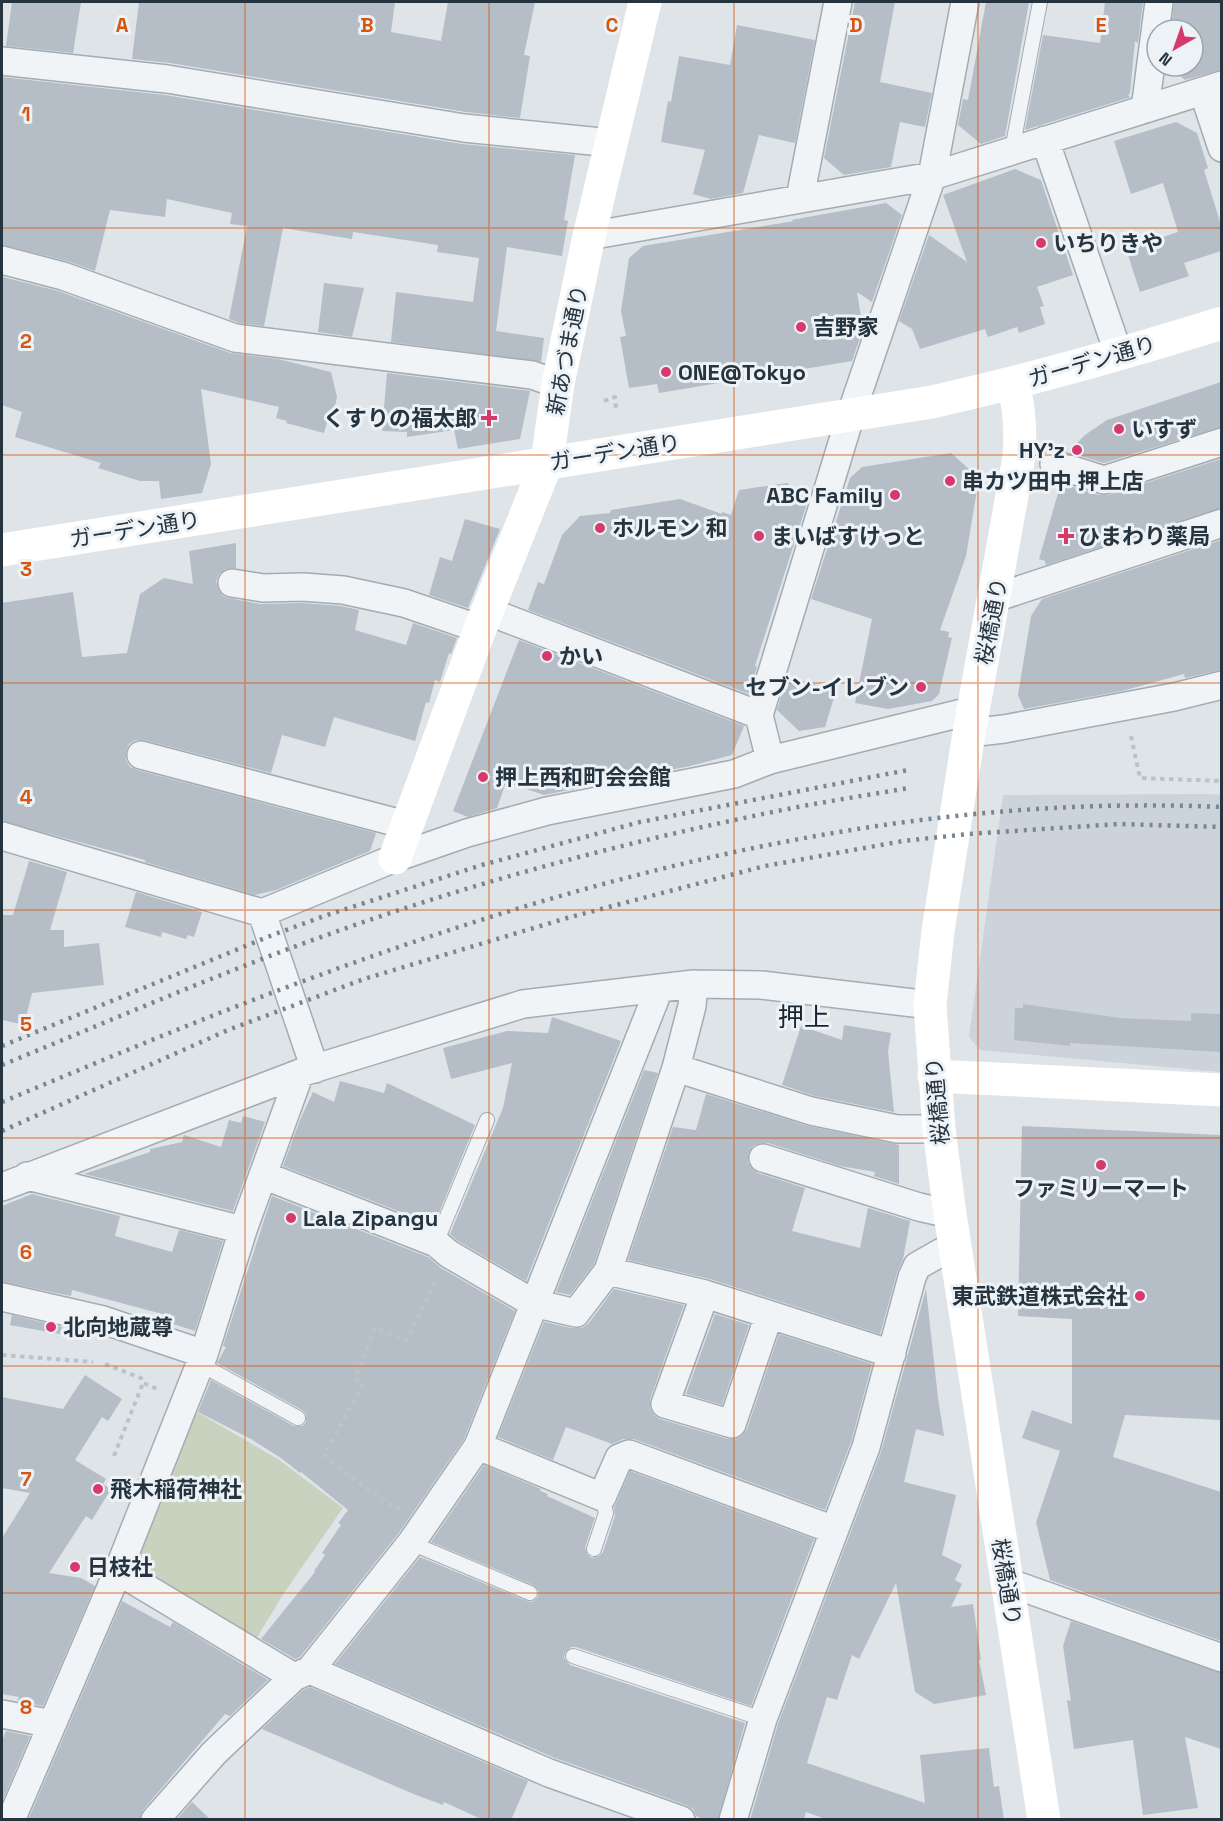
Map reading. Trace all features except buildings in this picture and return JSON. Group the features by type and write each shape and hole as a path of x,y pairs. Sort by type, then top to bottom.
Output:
{"street":[{"name":"新あづま通り","path":"395,858 484,620 547,462 558,384 611,143 645,2"},
{"path":"800,198 838,2"},
{"path":"770,760 759,715 851,414 932,176 965,2"},
{"path":"1145,109 1159,2"},
{"path":"2,61 167,79 464,128 611,143"},
{"path":"590,236 932,176 1212,88 1221,148"},
{"path":"1045,140 1119,355"},
{"path":"2,260 63,276 235,338 532,375 558,384"},
{"name":"ガーデン通り","path":"2,550 932,402 1013,384 1119,355 1221,323"},
{"name":"桜橋通り","path":"1013,384 1019,406 1021,429 1019,457 971,722 938,931 930,1005 939,1129 952,1229 1044,1820"},
{"path":"1054,464 1104,480 1221,442"},
{"path":"995,598 1221,523"},
{"path":"232,584 263,588 303,587 343,590 484,620 759,715"},
{"path":"2,836 262,913 395,858 467,833 547,811 734,774 770,760 971,722 1004,729 1174,697 1221,685"},
{"path":"141,755 406,825"},
{"path":"11,1820 118,1570 186,1400 202,1359 263,1175 307,1071 262,913"},
{"path":"2,1187 307,1071 523,1004 694,984 761,985 930,1005"},
{"path":"263,1175 443,1249 533,1304 576,1313 608,1271 676,1068 692,1006 694,984"},
{"path":"155,1820 214,1753 302,1674 417,1534 478,1446 659,989"},
{"path":"676,1068 811,1111 897,1129 939,1129"},
{"path":"934,1076 1221,1090"},
{"path":"733,1820 763,1719 866,1447 912,1277 917,1266 952,1229 919,1207 764,1158"},
{"path":"27,1176 243,1230"},
{"path":"608,1271 705,1294 892,1354"},
{"path":"705,1294 665,1404 732,1424 769,1315"},
{"path":"2,1297 103,1320 202,1359"},
{"path":"478,1446 602,1497 619,1458 629,1454 834,1530"},
{"path":"118,1570 302,1674 549,1773 681,1820"},
{"path":"1007,1582 1221,1658"},
{"path":"2,1714 52,1724"}],"lane":[{"path":"1012,150 1040,2"},
{"path":"443,1249 487,1120"},
{"path":"202,1359 298,1418"},
{"path":"594,1548 606,1514 602,1497"},
{"path":"417,1534 530,1593"},
{"path":"573,1656 763,1719"}],"path":[{"path":"604,401 615,397 616,409"},
{"path":"1125,705 1140,778 1221,781"},
{"path":"417,1534 324,1455 363,1384 355,1378 375,1328 407,1340 443,1249"},
{"path":"2,1355 93,1362"},
{"path":"105,1365 141,1378 144,1383 186,1400"},
{"path":"114,1456 144,1383"}],"shaded area":[{"path":"1003,795 1221,795 1221,1072 980,1050 969,1037"}],"green space":[{"path":"193,1410 278,1459 343,1508 284,1593 256,1639 129,1568"}],"railway":[{"path":"2,1046 270,936 327,915 482,865 640,822 908,770"},
{"path":"2,1065 251,963 335,932 495,880 658,837 786,809 909,788"},
{"path":"2,1102 309,979 419,940 644,873 757,847 872,827 988,813 1104,806 1222,807"},
{"path":"2,1131 228,1030 364,979 567,918 765,866 903,841 968,834 1119,824 1222,827"}],"place":[{"name":"いちりきや","path":"1041,243"},
{"name":"吉野家","path":"801,327"},
{"name":"ONE@Tokyo","path":"666,372"},
{"name":"くすりの福太郎","path":"489,418"},
{"name":"いすず","path":"1119,429"},
{"name":"HY’z","path":"1077,450"},
{"name":"串カツ田中 押上店","path":"950,481"},
{"name":"ABC Family","path":"895,495"},
{"name":"ホルモン 和","path":"600,528"},
{"name":"まいばすけっと","path":"759,536"},
{"name":"ひまわり薬局","path":"1066,536"},
{"name":"かい","path":"547,656"},
{"name":"セブン-イレブン","path":"921,687"},
{"name":"押上西和町会会館","path":"483,777"},
{"name":"ファミリーマート","path":"1101,1165"},
{"name":"Lala Zipangu","path":"291,1218"},
{"name":"東武鉄道株式会社","path":"1140,1296"},
{"name":"北向地蔵尊","path":"51,1327"},
{"name":"飛木稲荷神社","path":"98,1489"},
{"name":"日枝社","path":"75,1567"}],"district":[{"name":"押上","path":"804,1017"}]}
